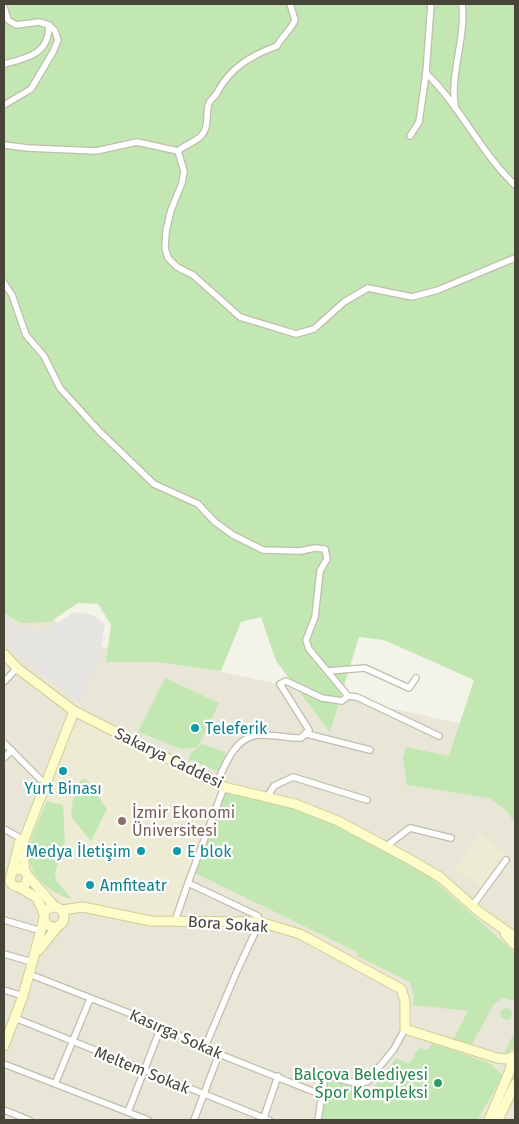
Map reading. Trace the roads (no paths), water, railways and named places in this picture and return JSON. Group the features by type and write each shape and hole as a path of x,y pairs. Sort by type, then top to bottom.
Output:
{"main road":[{"name":"Sakarya Caddesi","path":"4,654 17,668 74,711 220,785 295,804 338,821 440,877 500,928 515,945"},
{"path":"10,881 22,839 74,711"},
{"path":"10,881 25,885 26,874 22,839"},
{"path":"10,881 17,869 26,874 58,908 64,919 32,962"},
{"path":"10,881 37,898 44,916 51,926 58,926"},
{"name":"Bora Sokak","path":"58,908 83,906 151,921 260,922 300,934 396,985 404,995 405,1029"},
{"path":"4,1046 23,996 44,916 48,908 58,908"},
{"name":"Sakarya Caddesi","path":"500,928 515,937"},
{"path":"405,1029 497,1058 515,1057"},
{"path":"489,1120 513,1074 511,1062 515,1057"},
{"path":"497,1058 513,1074"},
{"path":"498,1120 515,1084"}],"street":[{"path":"4,145 96,151 136,142 178,151 201,136 207,124 209,102 218,93 222,82 236,67 257,53 277,46 281,36 292,27 295,20 290,4"},
{"path":"410,136 419,122 426,73 431,4"},
{"path":"455,108 453,93 458,66 462,4"},
{"path":"4,7 8,20 16,25 39,22 56,31 58,40 53,52 30,89 4,104"},
{"path":"4,64 22,59 44,47 49,37 49,26"},
{"path":"426,73 443,90 482,148 515,185"},
{"path":"178,151 184,171 182,184 171,210 166,231 168,258 177,267 193,275 240,317 282,332 296,334 314,328 344,302 368,288 412,297 438,290 515,258"},
{"path":"4,283 12,295 26,335 44,356 60,388 99,431 154,484 198,504 215,522 233,535 263,550 300,551 315,548 325,549 327,559 320,570 315,617 306,640 309,649 348,696 357,697 388,710 440,736"},
{"path":"4,682 17,668"},
{"path":"328,671 365,668 409,688 416,678"},
{"path":"175,921 228,758 240,743 257,735 301,738 309,730 280,684 286,681 322,698 342,701 348,696"},
{"path":"307,734 370,750"},
{"path":"4,743 40,779"},
{"path":"4,758 12,750"},
{"path":"268,797 274,786 293,777 367,800"},
{"path":"385,847 410,828 451,838"},
{"path":"4,829 22,839"},
{"path":"473,905 506,860"},
{"path":"188,883 258,916 260,922 205,1047"},
{"path":"4,920 41,931"},
{"path":"4,954 32,962"},
{"name":"Kasırga Sokak","path":"28,974 139,1016 219,1054 278,1076 322,1096"},
{"path":"4,990 23,996"},
{"path":"55,1084 90,999"},
{"name":"Meltem Sokak","path":"15,1018 203,1096 266,1119"},
{"path":"128,1112 161,1027"},
{"path":"318,1120 325,1074 351,1082 367,1082 394,1049 405,1029"},
{"path":"194,1120 219,1054"},
{"path":"4,1064 148,1120"},
{"path":"266,1119 278,1076"},
{"path":"4,1110 28,1120"}],"place":[{"name":"Teleferik","path":"195,728"},
{"name":"Yurt Binası","path":"63,771"},
{"name":"İzmir Ekonomi Üniversitesi","path":"122,821"},
{"name":"Medya İletişim","path":"141,851"},
{"name":"E blok","path":"177,851"},
{"name":"Amfiteatr","path":"90,885"},
{"name":"Balçova Belediyesi Spor Kompleksi","path":"438,1083"}]}
